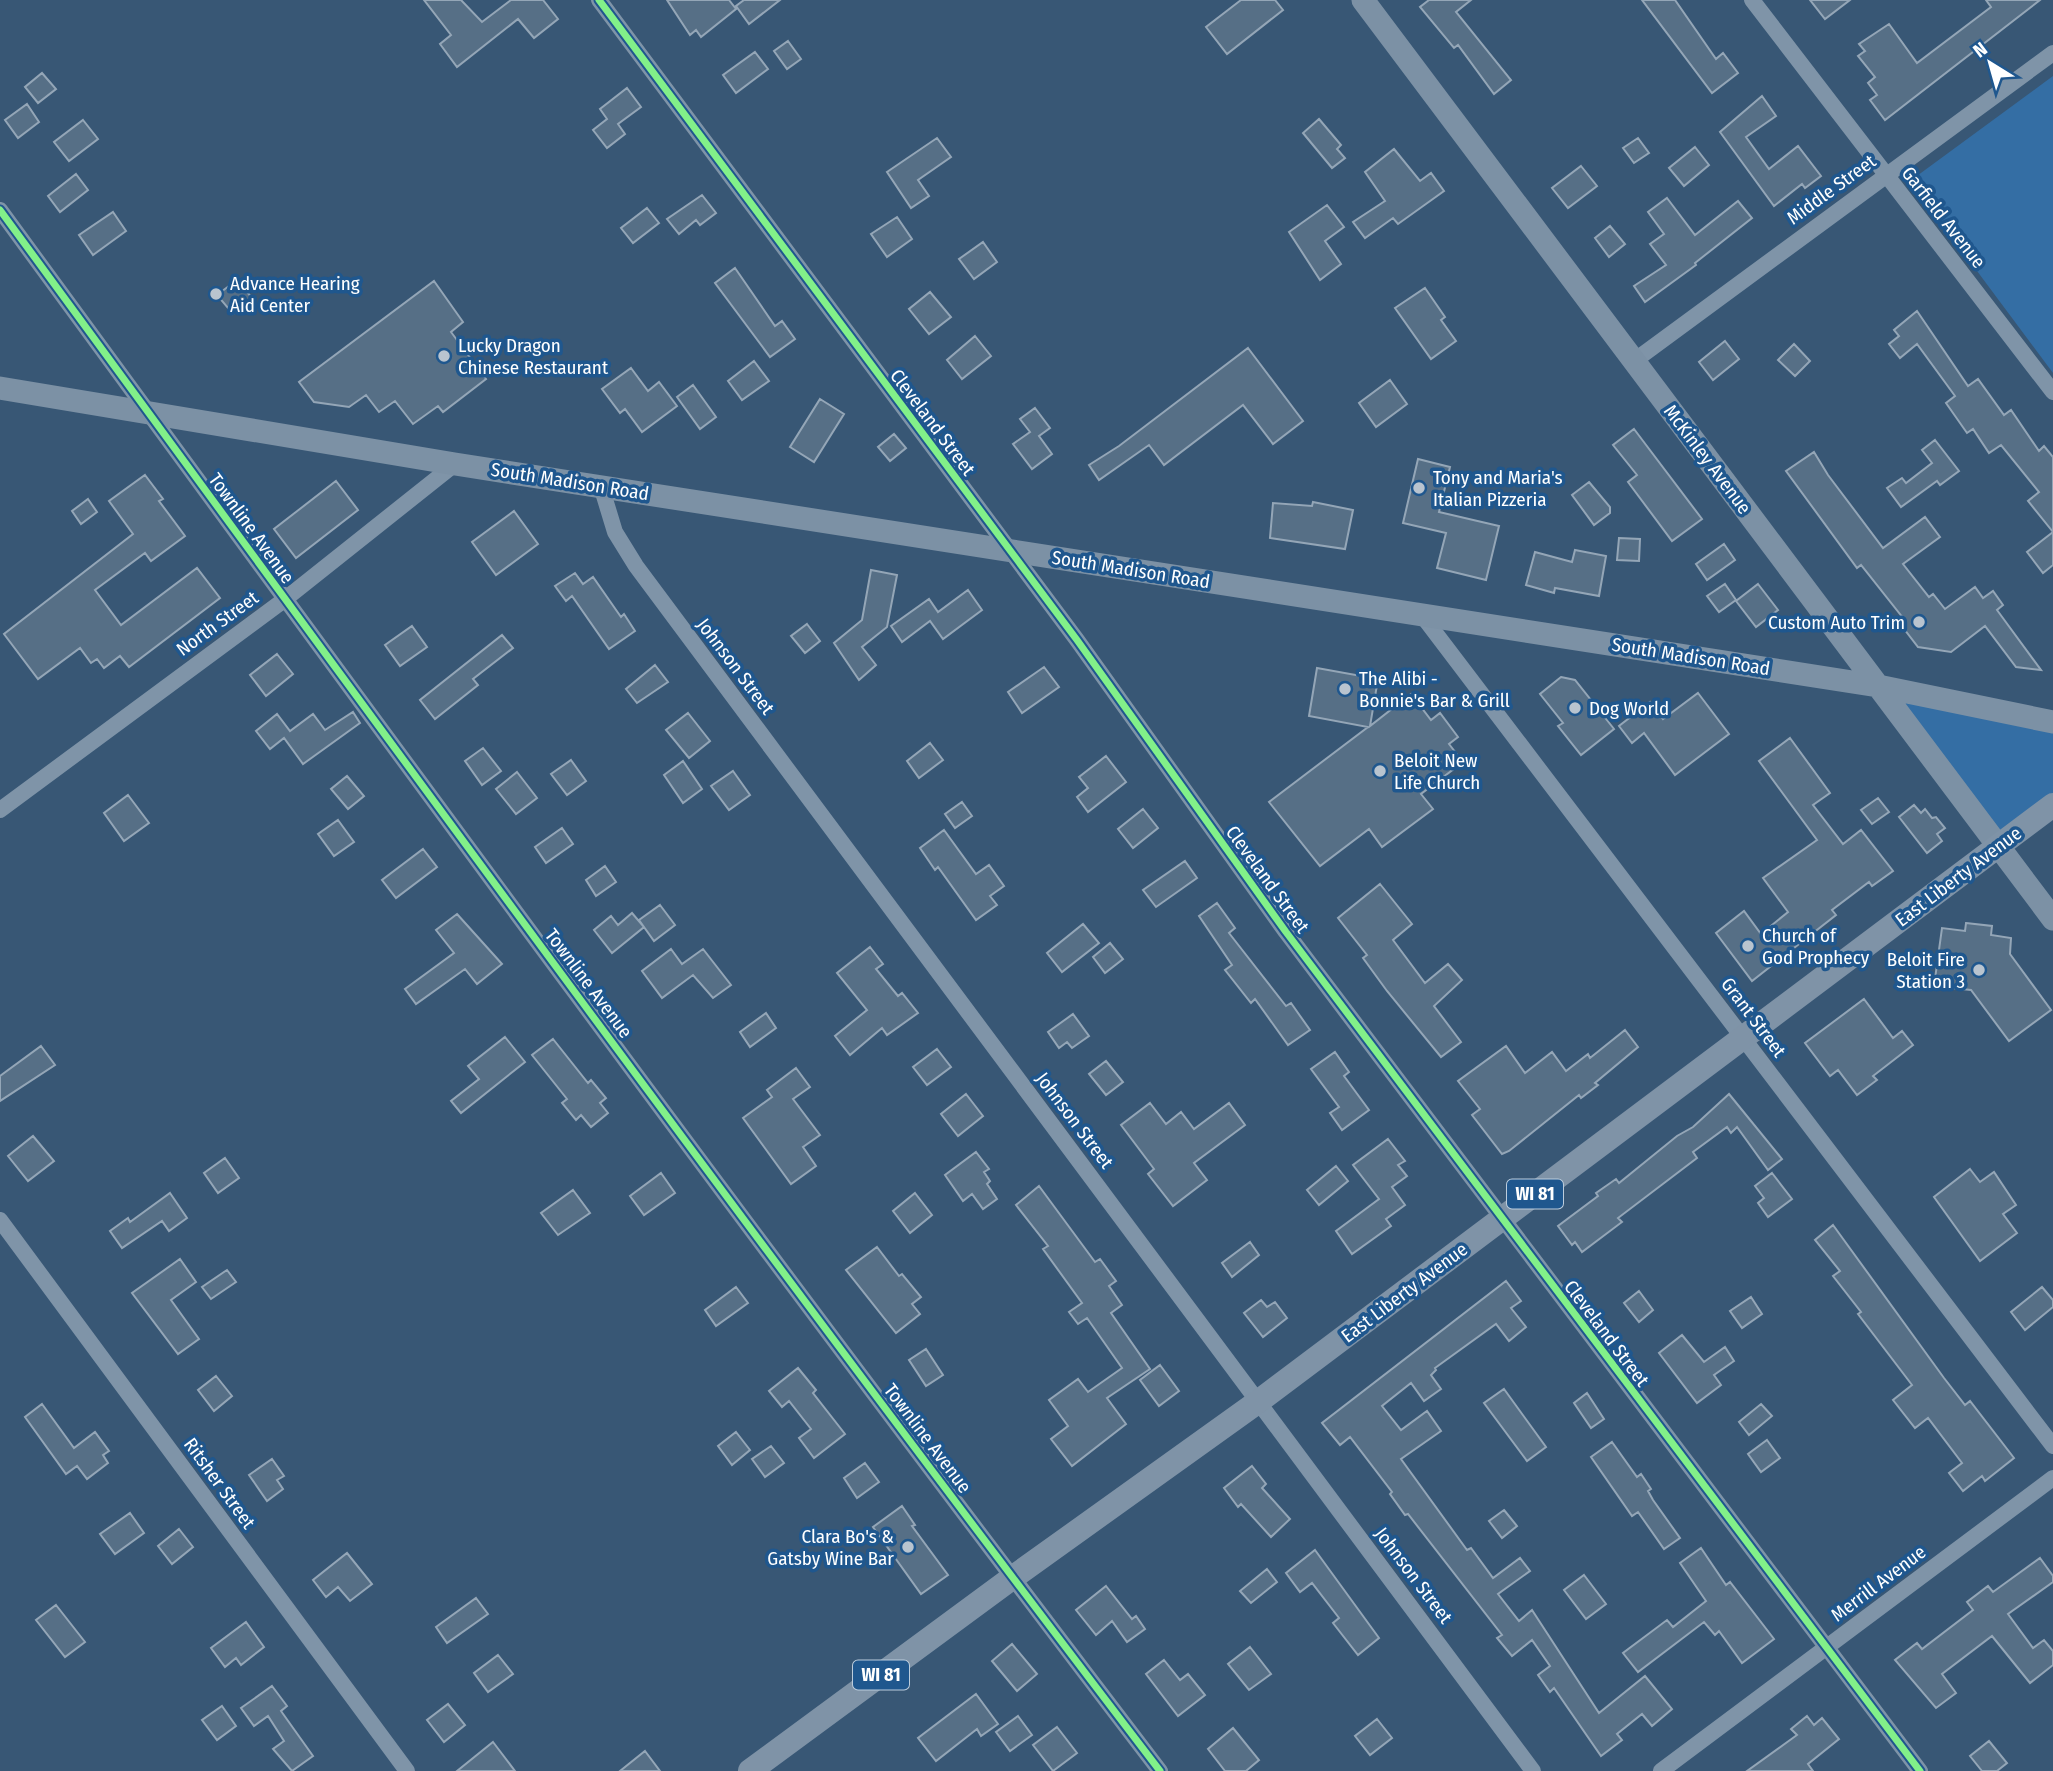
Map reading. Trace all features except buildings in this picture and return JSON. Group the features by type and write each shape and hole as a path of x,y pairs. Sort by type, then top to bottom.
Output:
{"main road":[{"name":"McKinley Avenue","path":"1363,0 2053,919"},
{"name":"South Madison Road","path":"0,388 455,464 1878,686 2053,722"},
{"name":"East Liberty Avenue","path":"767,1766 1012,1577 1259,1401 2053,805"}],"street":[{"name":"Cleveland Street","path":"599,0 1009,549 1286,932 1920,1771"},
{"name":"Garfield Avenue","path":"1752,0 2053,392"},
{"name":"Middle Street","path":"1634,361 2053,53"},
{"name":"Townline Avenue","path":"0,210 284,600 1012,1577 1160,1771"},
{"name":"North Street","path":"0,810 284,600 455,464"},
{"name":"Johnson Street","path":"601,486 615,532 630,558 1533,1771"},
{"name":"Grant Street","path":"1421,614 2053,1446"},
{"name":"Ritsher Street","path":"0,1220 407,1771"},
{"name":"Merrill Avenue","path":"1661,1771 2053,1478"}],"shaded area":[{"path":"2053,76 2053,373 1910,181"},
{"path":"1878,686 2053,722 2053,805 1998,846"}],"cycle path":[{"path":"599,0 1077,640 1286,932 1920,1771"},
{"path":"0,210 721,1189 1160,1771"}],"place":[{"name":"Advance Hearing Aid Center","path":"216,294"},
{"name":"Lucky Dragon Chinese Restaurant","path":"444,356"},
{"name":"Tony and Maria's Italian Pizzeria","path":"1419,488"},
{"name":"Custom Auto Trim","path":"1919,622"},
{"name":"The Alibi - Bonnie's Bar & Grill","path":"1345,689"},
{"name":"Dog World","path":"1575,708"},
{"name":"Beloit New Life Church","path":"1380,771"},
{"name":"Church of God Prophecy","path":"1748,946"},
{"name":"Beloit Fire Station 3","path":"1979,970"},
{"name":"Clara Bo's & Gatsby Wine Bar","path":"908,1547"}]}
